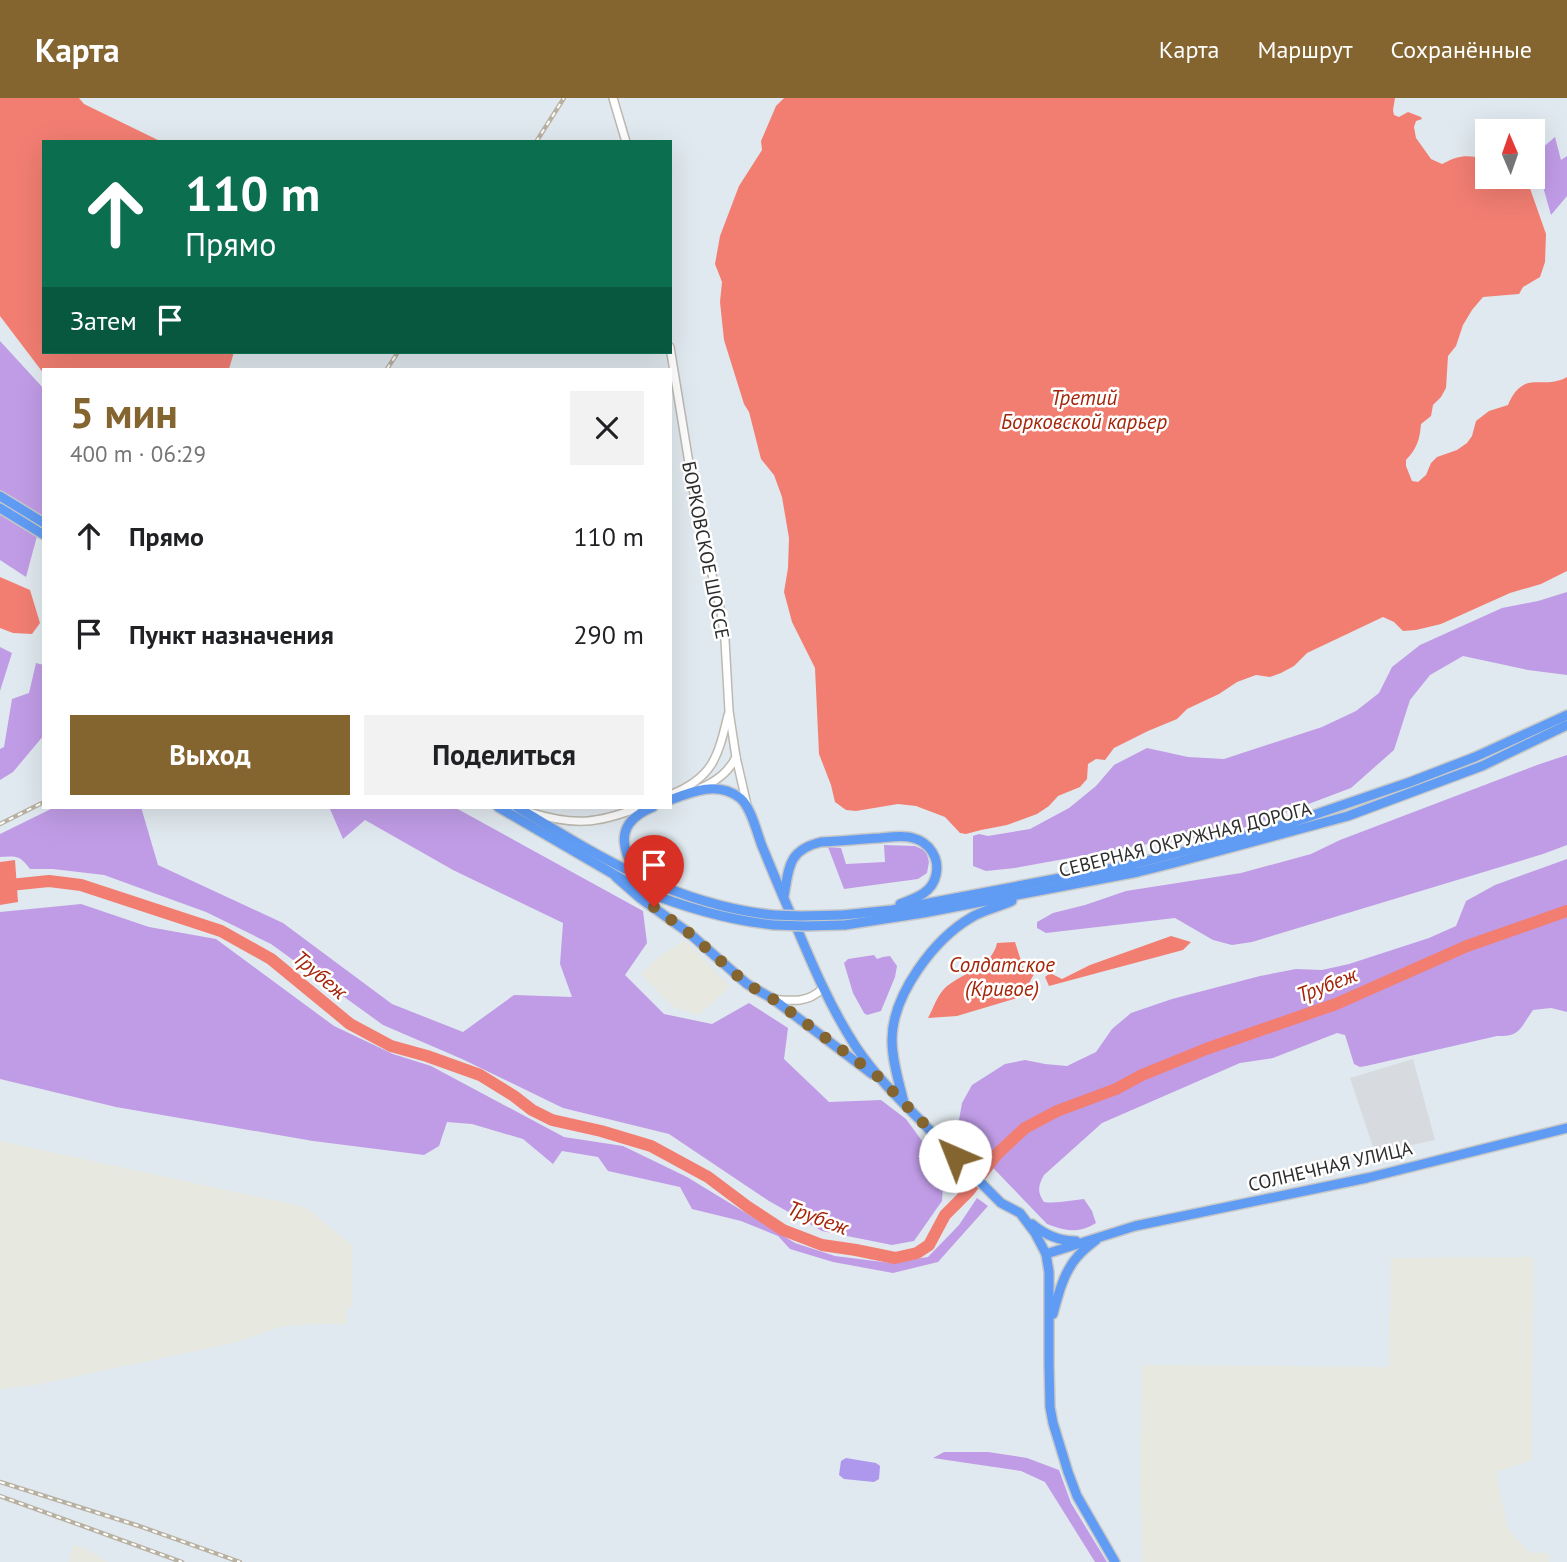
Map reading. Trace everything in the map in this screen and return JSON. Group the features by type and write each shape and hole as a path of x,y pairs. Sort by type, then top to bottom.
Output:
{"main road":[{"path":"0,496 42,522"},
{"path":"0,508 42,534"},
{"path":"844,920 1134,864 1253,834 1410,782 1475,757 1567,715"},
{"name":"СЕВЕРНАЯ ОКРУЖНАЯ ДОРОГА","path":"521,809 639,877 702,901 806,926 923,914 1174,863 1348,816 1482,766 1567,725"},
{"path":"672,796 707,788 719,788 742,799 822,989 858,1050 904,1105 1001,1203 1020,1213 1054,1238 1087,1241"},
{"name":"СЕВЕРНАЯ ОКРУЖНАЯ ДОРОГА","path":"501,809 616,877 661,898 695,910 734,919 774,920"},
{"path":"639,877 626,855 624,838 626,829 637,815 649,809"},
{"path":"784,897 789,865 794,856 811,845 900,836 914,838 925,844 934,854 937,863 937,874 932,885 916,898 875,912"},
{"path":"616,877 689,933 747,984 773,999 880,1078"},
{"path":"904,1105 892,1039 894,1022 904,992 932,953 960,924 975,915 1028,894"},
{"name":"СОЛНЕЧНАЯ УЛИЦА","path":"1046,1254 1135,1226 1367,1178 1567,1128"},
{"path":"1020,1213 1046,1254 1049,1272 1049,1386 1053,1423 1077,1496 1115,1562"},
{"name":"СОЛНЕЧНАЯ УЛИЦА","path":"1050,1322 1072,1263 1101,1236"}],"street":[{"path":"613,98 625,140"},
{"name":"БОРКОВСКОЕ ШОССЕ","path":"671,354 697,512 724,631 729,711"},
{"path":"729,711 748,808"},
{"path":"672,796 696,782 709,770 722,740 729,711"},
{"path":"694,791 721,776 736,757"},
{"path":"522,809 553,820 591,822 634,809"},
{"path":"773,999 805,1000 822,989"}],"shaded area":[{"path":"1555,137 1561,160 1567,156 1567,196 1551,215 1544,189 1545,146"},
{"path":"0,341 42,387 42,517 26,577 0,560"},
{"path":"1567,592 1567,675 1463,656 1430,675 1410,700 1394,750 1351,788 1247,827 1015,868 986,871 973,866 973,836 1030,829 1069,808 1096,786 1114,765 1147,748 1188,757 1224,759 1322,727 1356,711 1379,693 1392,667 1420,645 1502,608"},
{"path":"0,647 12,653 0,691"},
{"path":"36,663 42,664 42,737 13,772 0,780 0,749 4,747 12,699 29,693"},
{"path":"1567,755 1567,845 1543,854 1252,942 1232,945 1213,940 1175,918 1046,933 1037,928 1037,922 1053,913 1126,891 1241,873 1311,854 1340,840"},
{"path":"51,809 142,809 158,865 283,923 392,1004 463,1032 514,995 572,997 560,964 563,923 453,870 365,820 343,839 330,809 458,809 643,911 647,943 625,975 664,1014 712,1024 749,1003 788,1028 784,1059 829,1102 881,1100 906,1119 944,1171 942,1201 914,1241 892,1245 822,1231 769,1201 669,1134 563,1108 462,1059 383,1025 271,944 206,912 104,875 30,869 17,857 0,857 0,834"},
{"path":"884,845 915,846 926,851 929,862 927,873 918,879 844,889 828,847 841,848 846,864 885,862"},
{"path":"1567,859 1567,1012 1551,1008 1533,1010 1519,1030 1511,1035 1360,1067 1354,1064 1345,1035 1337,1033 1273,1058 1240,1063 1102,1123 1044,1175 1040,1186 1039,1192 1044,1202 1084,1199 1096,1223 1078,1230 1066,1230 1047,1224 970,1144 964,1133 959,1120 962,1103 972,1085 1005,1064 1025,1060 1067,1066 1096,1052 1112,1029 1131,1013 1172,999 1260,976 1296,969 1322,970 1349,964 1429,938 1456,926 1466,901 1495,885"},
{"path":"81,904 149,927 216,939 334,1026 393,1054 431,1066 564,1137 623,1146 687,1177 795,1243 835,1256 891,1263 928,1257 959,1225 977,1198 988,1206 938,1262 893,1273 833,1262 790,1249 778,1236 741,1221 692,1209 680,1187 608,1171 598,1157 562,1151 553,1164 523,1139 472,1124 447,1122 439,1146 424,1155 313,1141 116,1107 0,1079 0,912"},
{"path":"685,940 730,987 698,1015 673,1007 641,974 659,957"},
{"path":"874,955 877,959 890,956 897,966 881,1011 867,1015 853,993 844,963 848,959"},
{"path":"1413,1059 1435,1140 1375,1153 1350,1078"},
{"path":"0,1141 305,1207 352,1245 352,1307 347,1307 346,1324 280,1327 238,1342 35,1385 0,1389"},
{"path":"1533,1257 1532,1460 1496,1472 1508,1529 1530,1553 1549,1553 1550,1562 1143,1562 1140,1489 1142,1365 1389,1367 1391,1258"},
{"path":"944,1452 988,1452 1027,1458 1059,1470 1071,1503 1107,1562 1095,1562 1045,1482 1021,1471 933,1458"},
{"path":"846,1458 876,1463 880,1466 879,1479 874,1482 844,1479 839,1475 841,1461"},
{"path":"73,1545 87,1549 107,1562 69,1562"}],"water":[{"path":"0,98 79,98 84,104 158,140 42,140 42,354 233,354 229,368 42,368 42,371 0,316"},
{"name":"Третий Борковской карьер","path":"784,98 1395,98 1394,115 1399,117 1408,112 1421,117 1414,127 1416,138 1431,159 1442,164 1454,158 1475,157 1475,189 1530,189 1546,234 1545,262 1540,277 1523,287 1519,294 1483,297 1472,310 1463,325 1456,346 1448,356 1446,388 1433,405 1431,416 1421,424 1417,443 1406,460 1406,466 1412,481 1418,482 1426,475 1437,457 1457,450 1467,443 1476,421 1489,411 1508,405 1513,394 1520,388 1526,384 1554,382 1567,377 1567,571 1441,624 1403,631 1394,622 1383,617 1307,653 1294,666 1281,673 1270,677 1256,675 1237,682 1187,709 1177,719 1114,748 1105,760 1096,759 1088,764 1087,779 1080,787 1058,796 1037,814 1007,825 966,834 960,833 945,817 916,806 898,804 856,811 846,810 835,802 819,754 815,668 792,622 784,592 789,538 782,497 774,475 761,459 749,412 724,340 720,302 722,282 715,264 720,236 739,186 762,150 761,141 776,106"},
{"path":"0,577 30,590 40,623 32,634 13,633 0,628"},
{"path":"15,860 18,902 0,905 0,862"},
{"path":"1171,936 1191,942 1183,950 1049,986 1045,977 1050,973 1062,979 1090,965"},
{"name":"Солдатское (Кривое)","path":"1015,942 1023,967 1034,974 1026,989 1031,994 957,1016 928,1018 944,989 989,958 997,943"}],"waterway":[{"name":"Трубеж","path":"0,886 49,881 81,885 221,931 271,959 350,1024 391,1046 480,1075 532,1110 552,1120 651,1146 708,1177 783,1230 822,1245 895,1258 917,1253 929,1245 945,1215 969,1191 997,1154 1025,1128 1057,1111 1116,1089 1142,1075 1206,1049 1336,1004 1467,946 1567,911"}],"railway":[{"path":"537,140 564,98"},
{"path":"388,368 397,354"},
{"path":"0,824 42,803"},
{"path":"0,1482 139,1526 240,1562"},
{"path":"0,1496 182,1562"}],"route":[{"path":"654,907 689,933 747,984 773,999 880,1078 955,1156"}]}
